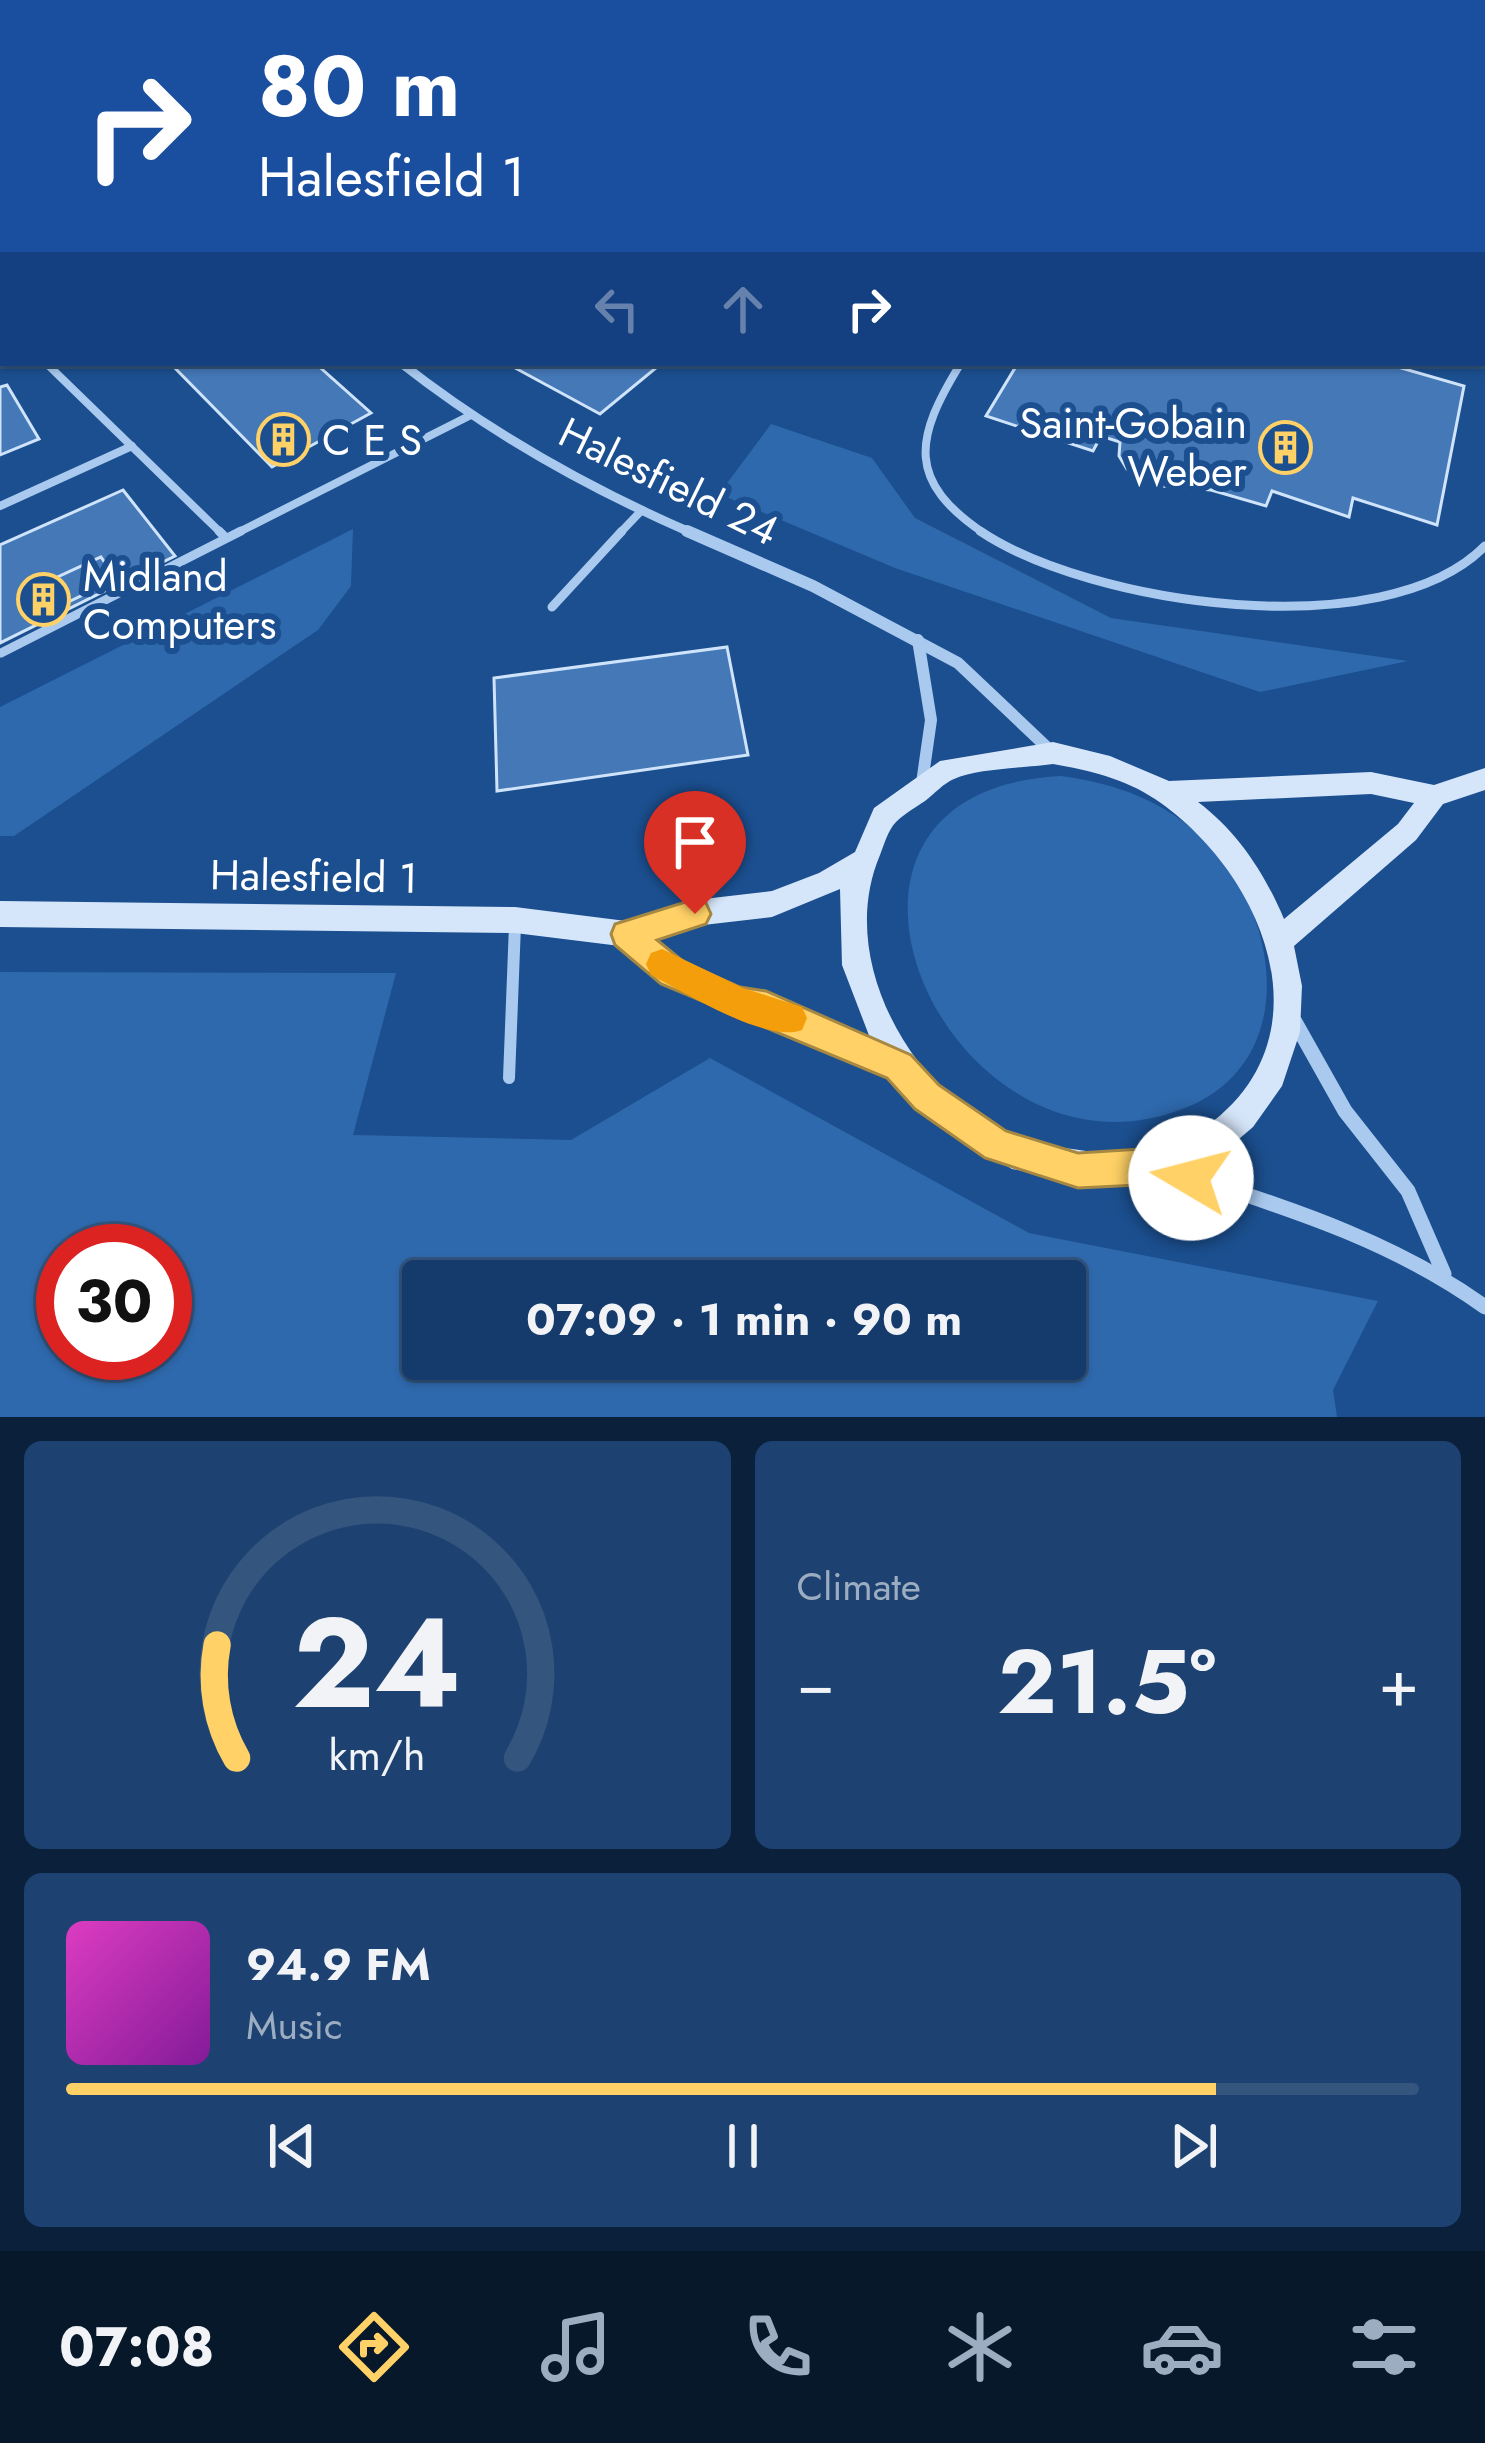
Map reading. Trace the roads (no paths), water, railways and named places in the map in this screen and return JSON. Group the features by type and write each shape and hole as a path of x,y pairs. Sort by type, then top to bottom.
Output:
{"street":[{"name":"Halesfield 24","path":"405,366 471,416 642,510 813,586 958,663 1053,753"},
{"path":"918,640 931,720 922,783"},
{"name":"Halesfield 1","path":"1053,753 1109,765 1165,792 1214,831 1236,855 1269,909 1280,940 1288,1011 1284,1046 1250,1107 1197,1153 1158,1166 1078,1171 997,1146 943,1110 899,1066 877,1032 852,962 851,893 856,864 884,818 922,783 945,770 997,754 1053,753"},
{"name":"Halesfield 1","path":"1165,792 1371,784 1433,796 1485,779"},
{"path":"1280,940 1407,832 1433,796"},
{"name":"Halesfield 1","path":"0,914 515,920 626,934 695,914 772,904 828,882 856,864"},
{"name":"Halesfield 1","path":"626,934 672,973 739,1003 766,1007 899,1066"},
{"path":"1288,1011 1345,1112 1408,1191 1444,1274"},
{"path":"1158,1166 1335,1223 1444,1274 1485,1307"}],"lane":[{"path":"49,366 226,538"},
{"path":"960,366 926,448 930,483 962,520 1014,550 1071,571 1150,593 1230,606 1301,608 1384,593 1456,573 1485,546"},
{"path":"2,652 471,416"},
{"path":"0,506 132,446"},
{"path":"552,607 642,510"},
{"path":"509,1078 515,920"}],"place":[{"name":"C E S","path":"283,440"},
{"name":"Saint-Gobain Weber","path":"1286,447"},
{"name":"Midland Computers","path":"44,600"}]}
